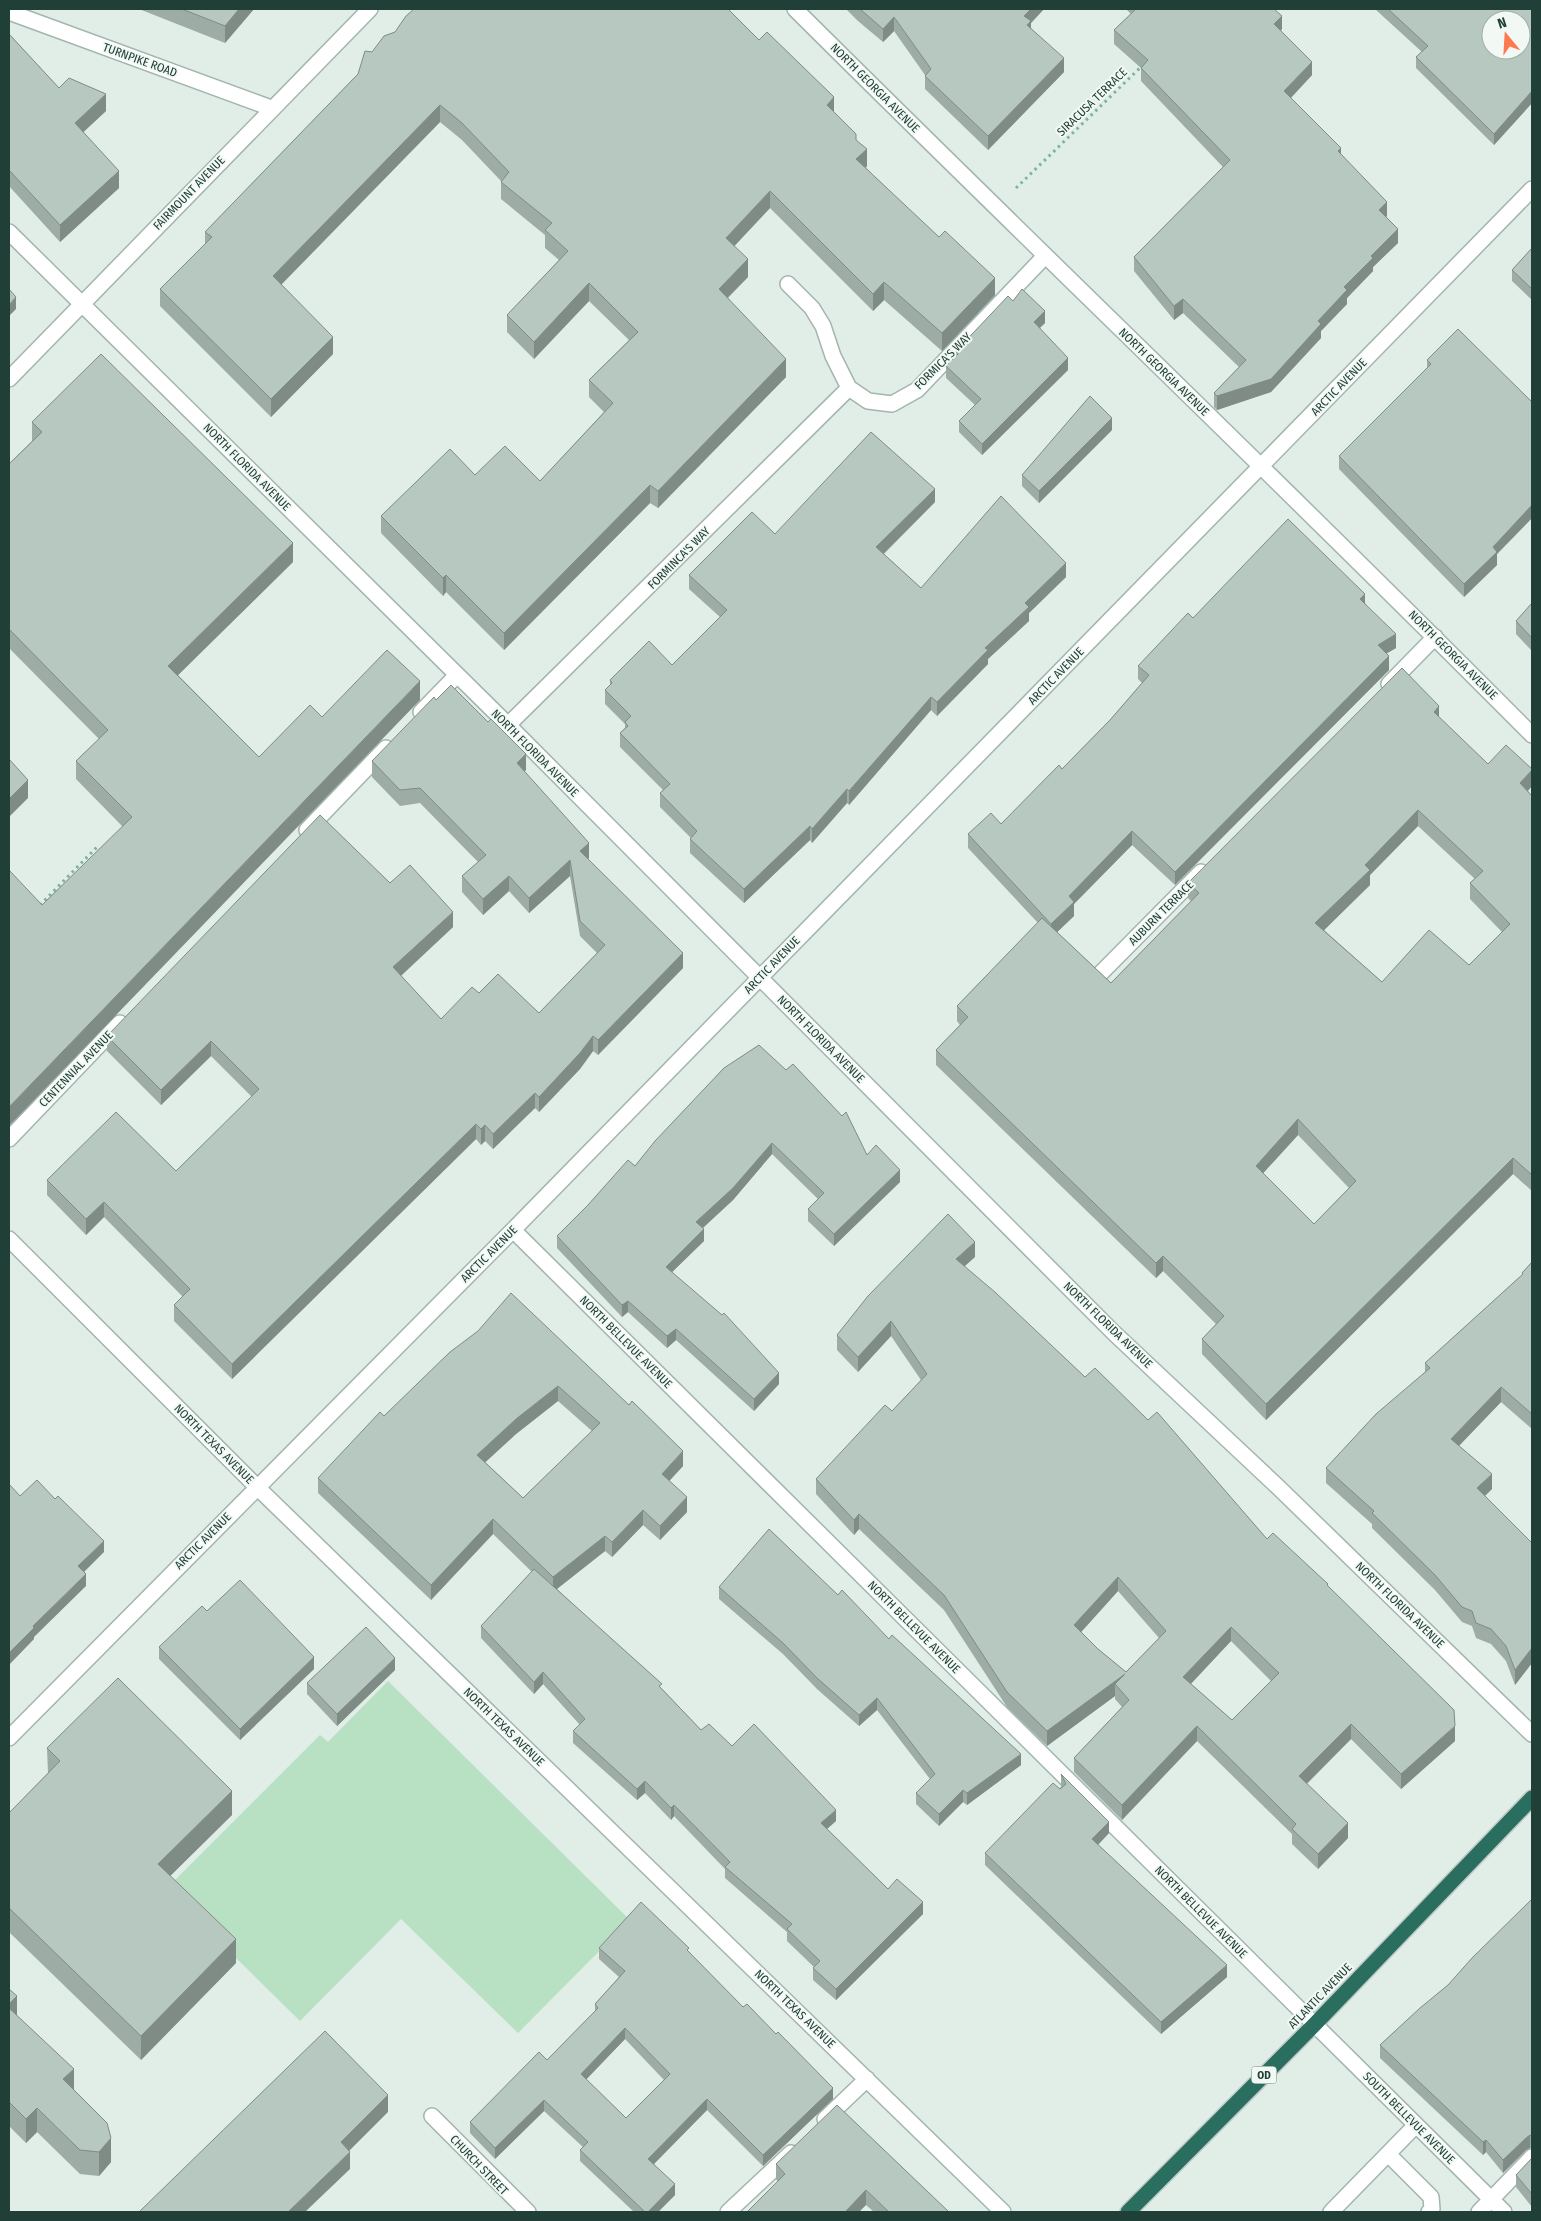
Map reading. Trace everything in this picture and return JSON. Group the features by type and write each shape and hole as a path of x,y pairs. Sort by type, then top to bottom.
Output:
{"highway":[{"name":"ATLANTIC AVENUE","path":"1128,2212 1315,2024 1532,1798"}],"street":[{"name":"FAIRMOUNT AVENUE","path":"9,379 271,108 370,9"},
{"name":"NORTH GEORGIA AVENUE","path":"795,9 996,208 1262,466 1532,735"},
{"name":"TURNPIKE ROAD","path":"9,12 271,108"},
{"name":"ARCTIC AVENUE","path":"9,1738 513,1230 1532,189"},
{"name":"NORTH FLORIDA AVENUE","path":"9,232 508,725 1114,1333 1278,1487 1532,1734"},
{"name":"FORMICA'S WAY","path":"849,388 868,401 892,404 917,390 1046,256"},
{"path":"788,284 812,308 824,326 833,356 849,388"},
{"name":"FORMINCA'S WAY","path":"508,725 849,388"},
{"path":"1379,694 1435,637"},
{"path":"408,725 457,675"},
{"path":"298,839 395,739"},
{"name":"AUBURN TERRACE","path":"1099,975 1211,863"},
{"name":"CENTENNIAL AVENUE","path":"9,1139 133,1010"},
{"name":"NORTH BELLEVUE AVENUE","path":"513,1230 1315,2024"},
{"name":"NORTH TEXAS AVENUE","path":"9,1238 256,1487 1003,2212"},
{"name":"SOUTH BELLEVUE AVENUE","path":"1315,2024 1504,2212"},
{"path":"812,2132 867,2079"},
{"name":"CHURCH STREET","path":"432,2116 513,2200 528,2212"},
{"path":"1331,2212 1416,2125"},
{"path":"728,2212 798,2146"},
{"path":"1389,2154 1431,2197 1432,2209 1428,2212"},
{"path":"1479,2212 1532,2157"}],"path":[{"name":"SIRACUSA TERRACE","path":"996,208 1144,64"},
{"path":"36,909 97,847"}],"green space":[{"path":"388,1681 630,1920 518,2033 401,1919 300,2021 166,1889 320,1735 328,1742"}],"building":[{"path":"182,9 239,9 225,26"},
{"path":"414,9 728,9 759,40 767,32 834,97 827,105 856,134 856,140 867,149 856,159 939,237 945,231 995,278 942,333 884,282 873,294 770,191 726,238 748,259 719,289 786,359 658,491 650,485 504,633 446,575 443,578 381,516 450,449 475,475 505,446 540,481 613,403 589,380 638,332 589,283 534,342 507,315 568,251 545,230 552,223 501,182 509,172 462,123 440,105 273,276 333,337 271,399 160,289 212,237 205,232 358,74 365,51 372,52 384,36 395,32 406,16"},
{"path":"860,9 1031,9 1024,16 1031,21 1027,25 1064,58 988,136 925,76 931,69 894,17 883,29"},
{"path":"1136,9 1274,9 1282,16 1274,24 1312,62 1284,91 1341,148 1338,151 1387,202 1379,210 1398,229 1344,287 1347,290 1318,321 1321,324 1271,379 1217,396 1214,393 1246,360 1183,299 1174,306 1134,257 1230,160 1141,68 1148,60 1114,30"},
{"path":"1388,9 1532,9 1532,91 1494,134 1416,57 1428,46"},
{"path":"9,34 59,88 69,78 106,94 75,123 119,171 60,225 9,170"},
{"path":"1532,248 1532,289 1512,270"},
{"path":"9,289 16,297 9,305"},
{"path":"1022,289 1045,311 1034,322 1068,358 982,444 959,421 981,399 946,366 958,354 956,351 1008,296 1013,301"},
{"path":"1458,329 1532,402 1532,505 1493,547 1497,552 1464,584 1339,456 1431,364 1427,360"},
{"path":"101,354 293,543 168,666 259,757 310,705 322,717 387,650 420,681 9,1107 9,870 42,905 132,817 76,761 108,730 9,629 9,464 42,432 32,422"},
{"path":"1090,396 1112,418 1039,491 1022,475"},
{"path":"871,432 935,489 876,547 921,588 1001,496 1066,563 1025,603 1029,607 985,648 988,650 937,702 931,697 849,791 847,789 812,829 810,826 744,889 690,839 697,831 660,793 670,784 620,733 628,726 625,722 631,716 605,690 612,683 610,680 649,641 672,665 727,610 689,575 752,512 775,534"},
{"path":"1288,519 1365,594 1360,599 1396,634 1378,645 1389,656 1175,872 1132,831 1069,896 1074,902 1051,924 968,834 991,813 1001,824 1059,765 1062,769 1110,720 1149,675 1138,666 1188,613 1193,618"},
{"path":"1532,603 1532,638 1516,621"},
{"path":"1402,668 1439,706 1434,712 1488,764 1506,745 1532,769 1520,783 1532,796 1532,1175 1513,1158 1266,1404 1202,1339 1224,1316 1163,1256 1156,1263 936,1050 968,1017 957,1006 1042,918 1111,983 1199,893 1188,883","holes":["1418,810 1483,871 1470,883 1510,924 1469,965 1429,930 1382,982 1315,923 1370,870 1365,865","1298,1119 1356,1181 1314,1224 1256,1166"]},
{"path":"451,685 488,722 491,719 526,754 517,763 589,843 580,851 683,953 598,1040 593,1036 580,1053 539,1097 535,1093 493,1134 485,1125 481,1129 476,1124 232,1364 174,1305 190,1289 104,1202 86,1219 47,1180 116,1112 176,1171 259,1089 211,1041 161,1090 107,1036 320,815 390,883 410,865 453,912 393,967 441,1019 472,987 479,993 498,974 539,1013 605,945 580,921 570,860 529,898 509,876 483,899 462,876 486,855 420,788 400,790 372,761 434,697 436,700"},
{"path":"9,759 28,780 9,799"},
{"path":"759,1045 786,1070 793,1064 842,1116 846,1112 867,1155 876,1145 900,1170 834,1234 808,1209 824,1193 772,1143 733,1188 696,1222 704,1229 666,1267 722,1315 724,1313 779,1373 754,1399 676,1329 667,1336 628,1301 622,1305 557,1236 628,1160 635,1166 655,1141 724,1068"},
{"path":"948,1214 975,1242 956,1259 996,1293 1085,1377 1095,1368 1148,1420 1157,1412 1267,1539 1273,1533 1328,1584 1454,1710 1455,1726 1401,1774 1351,1724 1299,1776 1348,1823 1318,1854 1292,1829 1296,1824 1197,1726 1122,1805 1074,1758 1129,1700 1115,1684 1125,1674 1047,1731 1007,1692 944,1595 859,1514 854,1520 816,1479 885,1405 892,1411 927,1374 891,1321 858,1357 837,1335 868,1296","holes":["1118,1577 1166,1631 1126,1672 1098,1649 1074,1625","1231,1627 1279,1673 1232,1720 1183,1677"]},
{"path":"1532,1262 1532,1414 1501,1387 1451,1439 1492,1474 1477,1488 1532,1543 1532,1648 1515,1670 1506,1646 1491,1629 1476,1623 1472,1611 1462,1607 1435,1575 1372,1513 1374,1511 1326,1468 1376,1414 1430,1368 1425,1363 1523,1274"},
{"path":"511,1293 629,1405 632,1401 683,1451 662,1474 687,1497 660,1526 643,1510 612,1542 605,1536 553,1577 493,1519 431,1585 318,1478 380,1412 384,1416 450,1352 478,1331","holes":["558,1386 600,1423 523,1498 477,1455 516,1419"]},
{"path":"37,1480 55,1499 58,1496 104,1541 78,1566 86,1574 33,1626 34,1628 9,1653 9,1484 20,1496"},
{"path":"769,1529 838,1595 842,1590 889,1639 892,1635 1021,1754 967,1793 963,1790 939,1814 916,1793 935,1774 877,1698 859,1715 817,1678 783,1643 719,1587"},
{"path":"534,1569 662,1684 659,1686 701,1730 709,1724 732,1746 754,1724 836,1810 821,1823 888,1889 897,1879 923,1902 836,1989 813,1968 820,1961 787,1929 792,1924 725,1867 730,1862 674,1805 671,1808 645,1781 637,1789 573,1731 585,1719 543,1672 534,1682 481,1626"},
{"path":"240,1580 314,1657 240,1729 159,1647 202,1606 207,1611"},
{"path":"366,1627 395,1658 337,1714 307,1683"},
{"path":"118,1678 232,1791 158,1864 236,1939 141,2036 9,1908 9,1813 60,1761 47,1748"},
{"path":"1061,1774 1109,1822 1092,1839 1227,1965 1161,2022 985,1853 1053,1783 1060,1789 1066,1784"},
{"path":"1532,1899 1532,2136 1530,2135 1526,2138 1503,2160 1486,2140 1483,2142 1380,2045 1448,1985 1472,1958"},
{"path":"641,1902 689,1948 687,1950 743,2007 747,2004 776,2034 778,2032 833,2088 763,2155 707,2099 648,2159 675,2184 648,2212 645,2212 580,2150 588,2142 544,2100 495,2148 470,2122 539,2052 547,2060 598,2008 595,2004 625,1971 599,1948","holes":["625,2028 670,2074 626,2118 581,2074"]},
{"path":"9,1989 17,1996 9,2004"},
{"path":"9,2008 74,2069 63,2079 107,2123 111,2138 99,2152 80,2150 37,2108 26,2119 9,2102"},
{"path":"325,2031 388,2095 341,2142 350,2152 288,2212 139,2212"},
{"path":"837,2105 949,2212 889,2212 866,2190 845,2212 747,2212 785,2174 776,2164"},
{"path":"1532,2158 1532,2194 1516,2175"}]}
